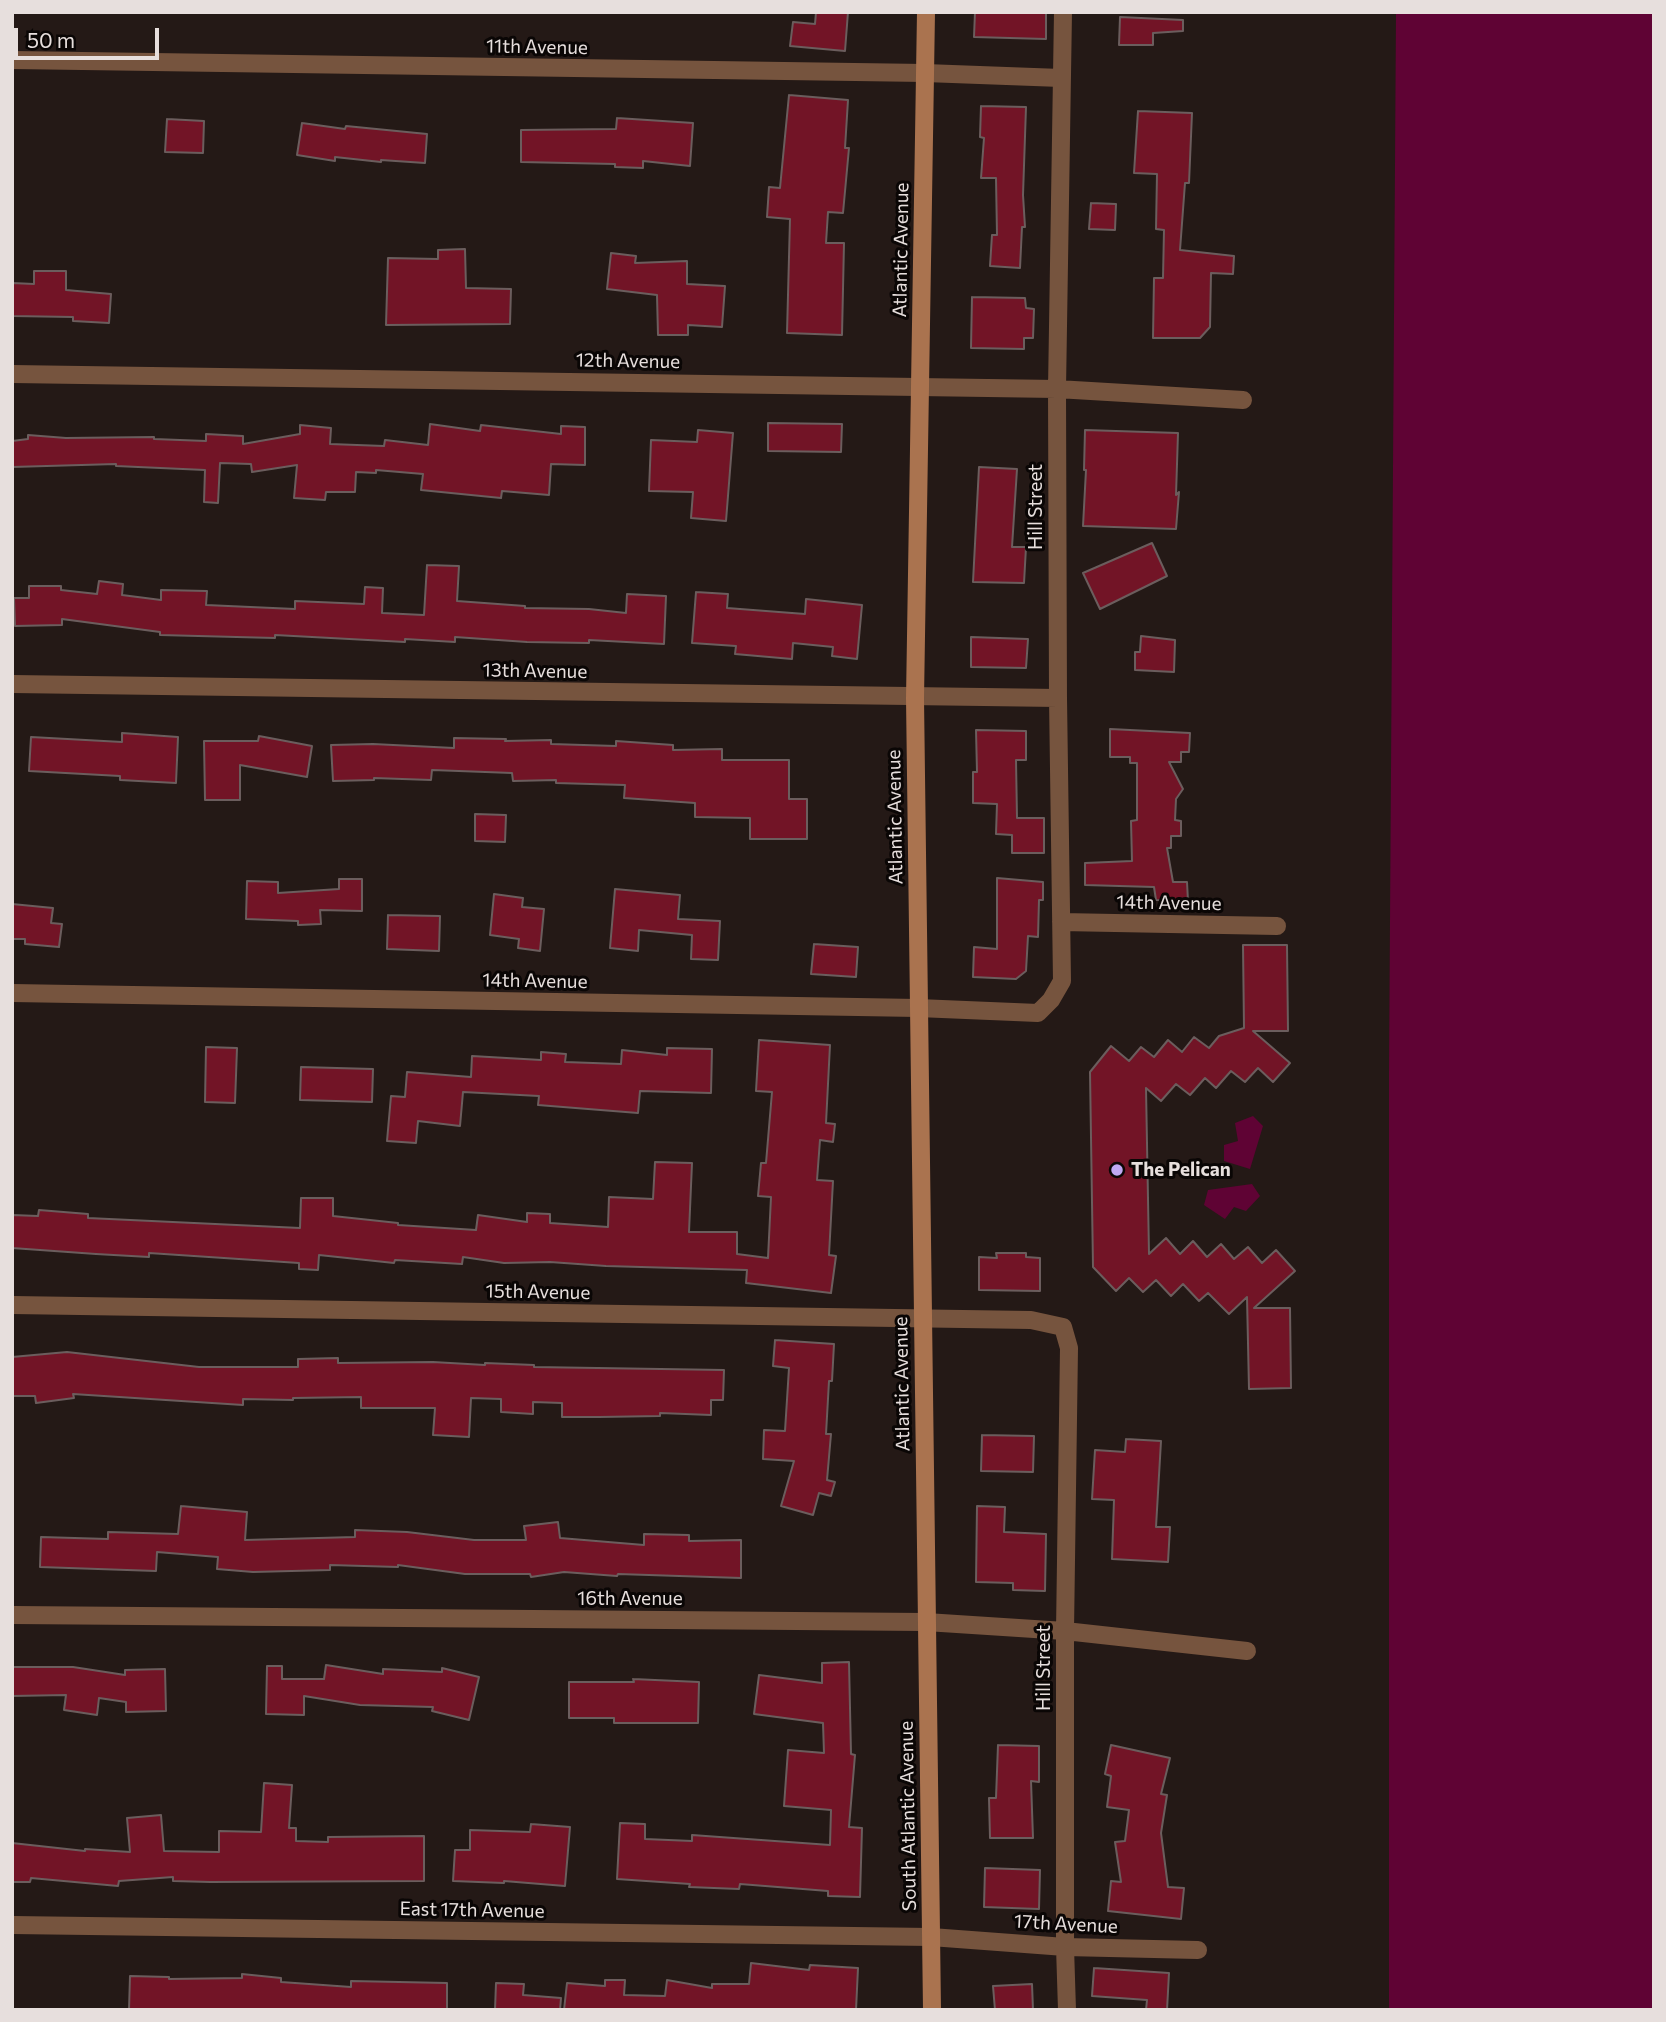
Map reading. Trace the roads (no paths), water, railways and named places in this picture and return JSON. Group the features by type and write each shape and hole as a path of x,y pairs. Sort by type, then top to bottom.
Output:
{"main road":[{"name":"Atlantic Avenue","path":"926,12 915,698 926,1622"},
{"name":"South Atlantic Avenue","path":"926,1622 932,2010"}],"street":[{"name":"Hill Street","path":"1051,1000 1062,981 1057,389 1063,12"},
{"name":"11th Avenue","path":"12,60 925,73 1062,78"},
{"name":"12th Avenue","path":"12,374 920,386 1057,389 1243,400"},
{"name":"13th Avenue","path":"12,684 1058,698"},
{"name":"14th Avenue","path":"1061,922 1277,926"},
{"name":"14th Avenue","path":"12,993 1038,1013 1051,1000"},
{"name":"15th Avenue","path":"12,1305 1031,1320 1063,1326"},
{"name":"Hill Street","path":"1063,1326 1069,1348 1065,1632 1067,2010"},
{"name":"16th Avenue","path":"12,1615 926,1622 1065,1632 1247,1651"},
{"name":"East 17th Avenue","path":"12,1925 931,1937"},
{"name":"17th Avenue","path":"931,1937 1065,1947 1198,1950"}],"place":[{"name":"The Pelican","path":"1117,1170"}]}
